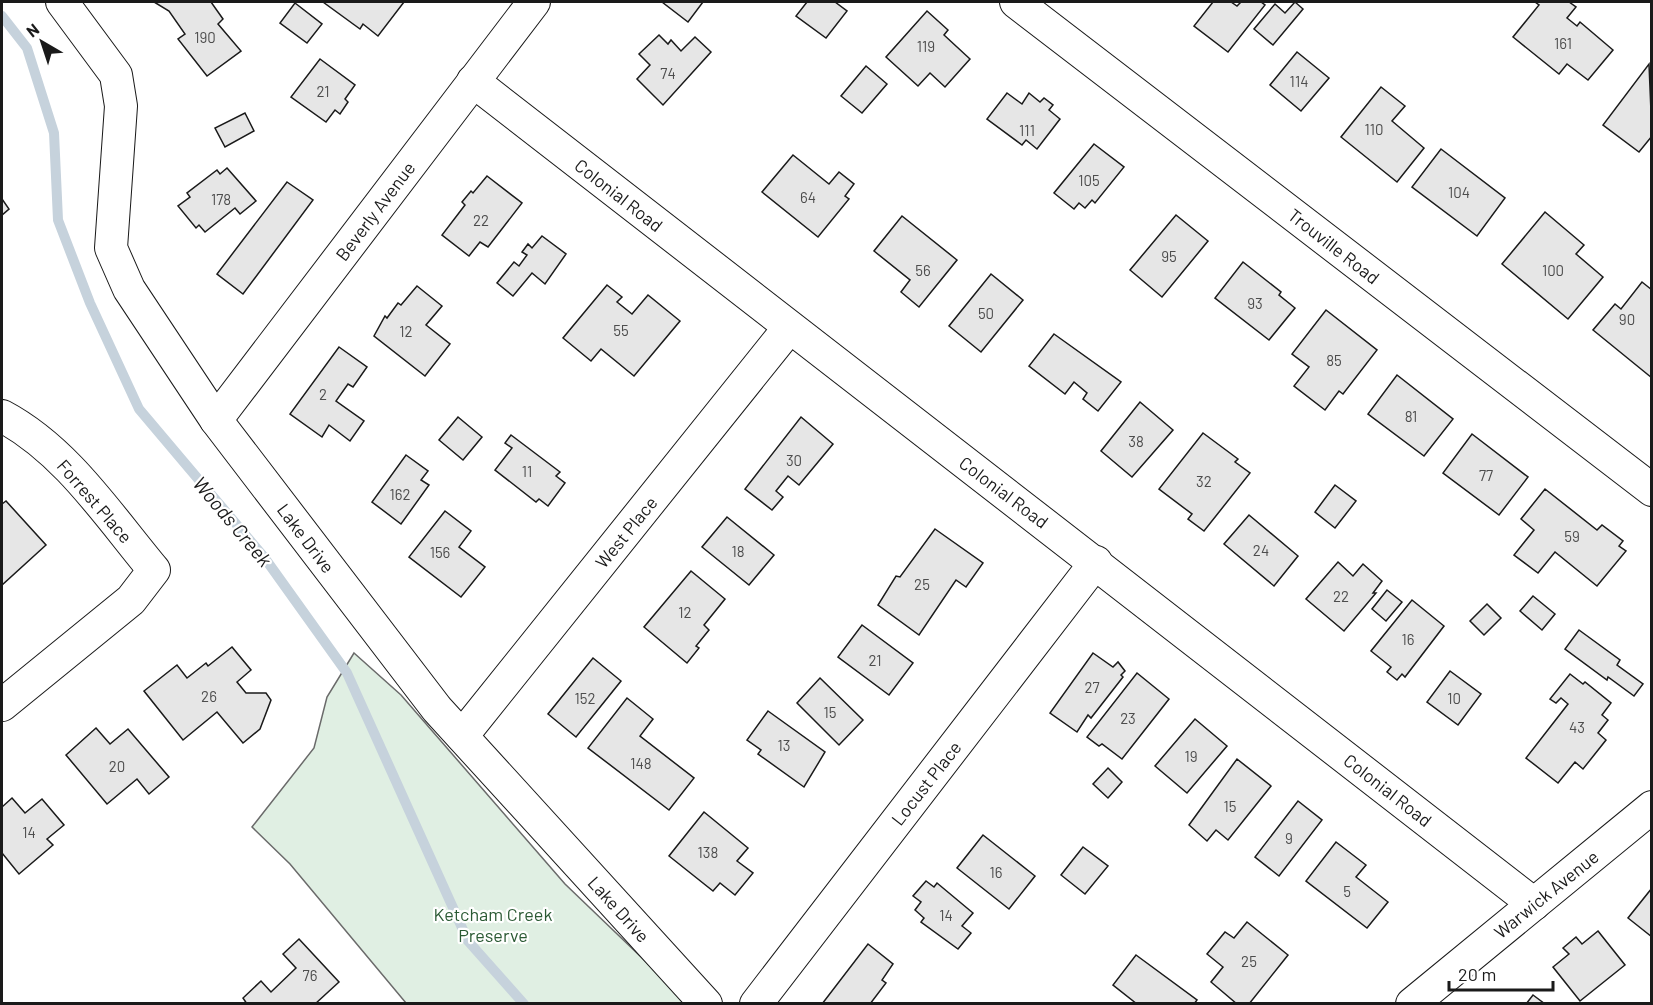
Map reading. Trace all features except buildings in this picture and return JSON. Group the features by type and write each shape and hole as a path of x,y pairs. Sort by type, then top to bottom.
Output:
{"street":[{"name":"Lake Drive","path":"62,2 116,75 121,106 111,249 129,289 216,420 437,709 706,1004"},
{"name":"Beverly Avenue","path":"216,420 534,2"},
{"name":"Trouville Road","path":"1016,2 1652,490"},
{"name":"Colonial Road","path":"473,81 1534,904"},
{"name":"West Place","path":"462,736 789,328"},
{"name":"Forrest Place","path":"2,416 17,424 64,462 154,570 131,600 2,705"},
{"name":"Locust Place","path":"756,1004 1096,562"},
{"name":"Warwick Avenue","path":"1412,1004 1652,807"}],"green space":[{"name":"Ketcham Creek Preserve","path":"354,653 401,695 565,884 689,1003 406,1003 290,864 252,827 314,748 327,697"}],"waterway":[{"name":"Woods Creek","path":"2,16 27,48 54,133 58,220 90,303 139,409 264,557 347,673 468,941 524,1004"}]}
